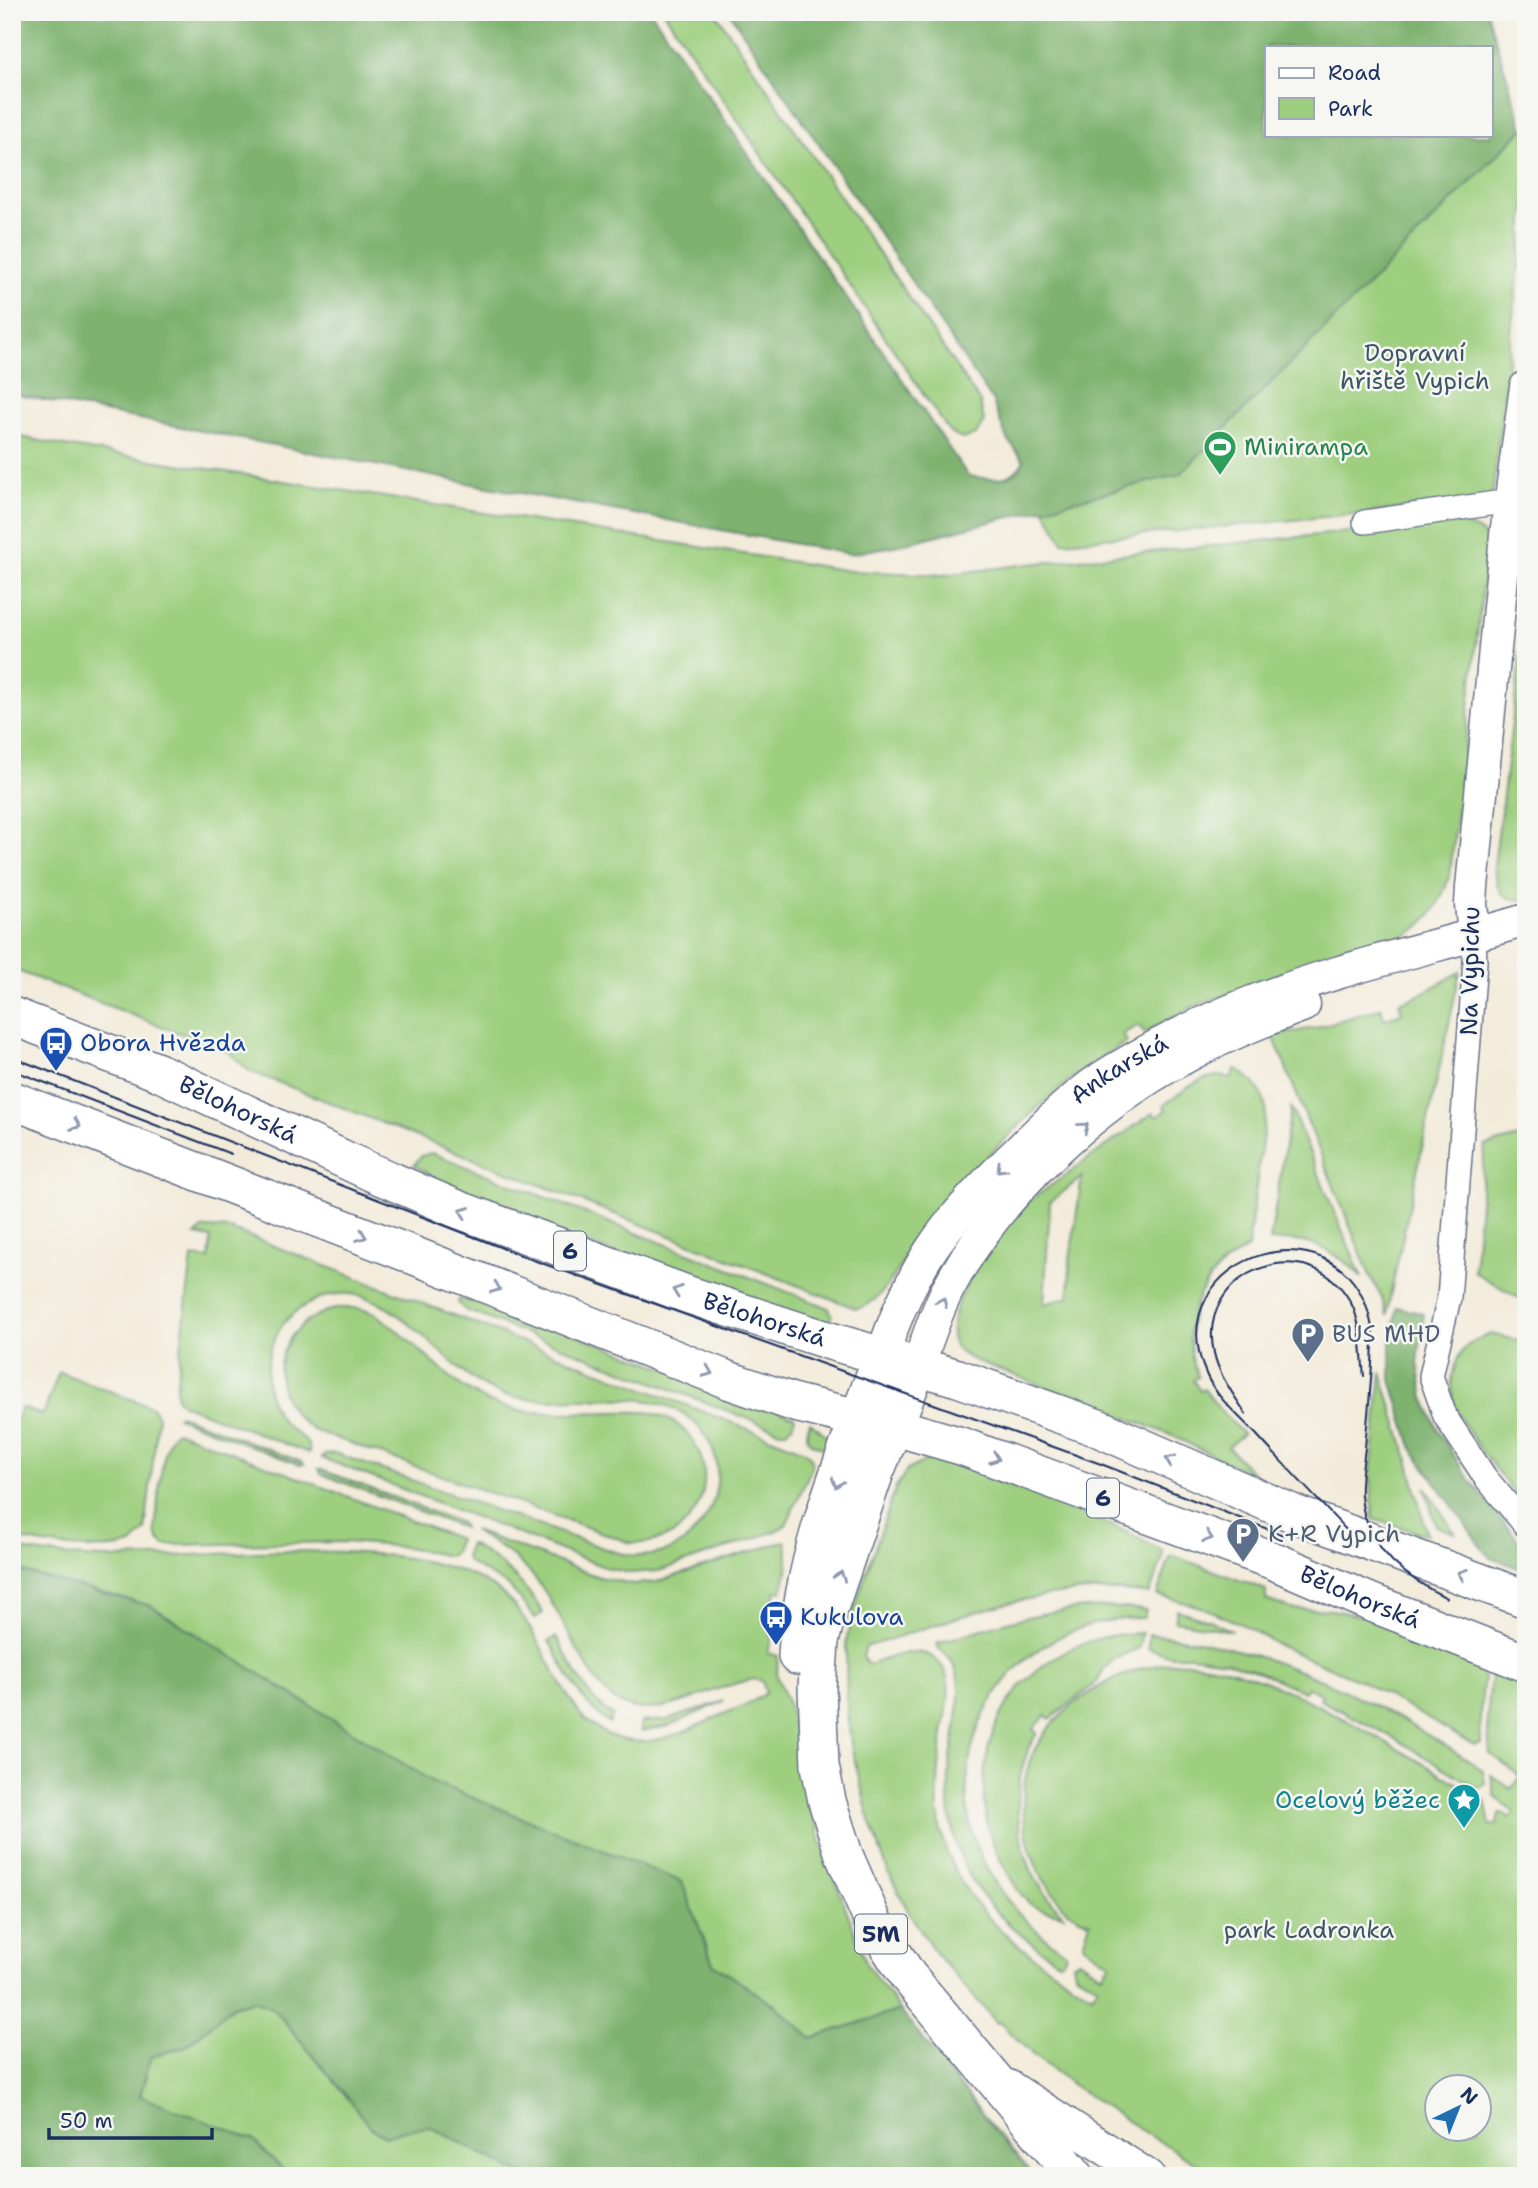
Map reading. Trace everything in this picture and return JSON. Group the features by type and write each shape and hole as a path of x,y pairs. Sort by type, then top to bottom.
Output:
{"main road":[{"name":"Bělohorská","path":"12,1016 158,1072 384,1178 457,1209 689,1295 958,1378 1098,1428 1292,1513 1526,1599"},
{"name":"Bělohorská","path":"12,1100 728,1380 795,1403 961,1446 1262,1556 1372,1603 1526,1662"},
{"name":"5M","path":"882,1356 876,1422 820,1641 817,1688 820,1766 827,1801 844,1855 874,1924 908,1976 1076,2176"},
{"name":"5M","path":"876,1422 918,1366"}],"street":[{"name":"Na Vypichu","path":"1526,387 1518,500 1472,887 1474,970 1448,1298 1431,1376 1445,1416 1485,1477 1526,1526"},
{"path":"1365,522 1518,500"},
{"name":"Ankarská","path":"882,1356 896,1313 910,1282 948,1224 1042,1128 1113,1070 1200,1024 1246,1004 1343,972 1526,920"},
{"name":"Ankarská","path":"918,1366 949,1287 981,1237 1043,1164 1098,1115 1156,1074 1225,1037 1474,936"},
{"path":"991,2075 1148,2176"}],"green space":[{"path":"12,12 651,12 968,476 999,478 1013,473 1024,461 1006,437 992,400 729,12 1487,12 1523,129 1180,474 899,545 850,554 12,394"},
{"path":"664,12 715,12 980,402 984,421 976,435 962,439 950,433"},
{"name":"Dopravní hřiště Vypich","path":"1523,129 1526,132 1526,204 1492,498 1063,542 1044,508 1180,474"},
{"path":"12,435 70,447 850,571 944,575 1458,521 1480,531 1488,540 1450,875 1434,909 1423,923 1407,935 1195,1006 1144,1033 1139,1025 1123,1034 1127,1042 1067,1082 979,1165 922,1229 885,1289 866,1306 855,1308 249,1071 229,1052 12,969"},
{"path":"1526,613 1526,900 1517,900 1505,896 1498,888 1494,866"},
{"path":"1460,972 1387,1316 1382,1298 1370,1276 1274,1038 1276,1035 1315,1028 1381,1008 1384,1019 1402,1013 1399,1002 1415,997"},
{"path":"1235,1069 1252,1081 1260,1091 1266,1110 1248,1248 1216,1271 1205,1286 1196,1302 1190,1338 1198,1377 1193,1380 1200,1391 1204,1389 1243,1434 1228,1447 1257,1477 1169,1434 969,1358 956,1348 952,1332 955,1312 963,1291 976,1269 1006,1227 1032,1199 1153,1113 1156,1117 1166,1110 1164,1105 1195,1083 1212,1077 1231,1078","holes":["1082,1177 1070,1259 1069,1297 1044,1304 1050,1202"]},
{"path":"1291,1108 1362,1278 1342,1260 1321,1248 1297,1241 1270,1241"},
{"path":"1526,1135 1526,1302 1474,1272 1485,1146"},
{"path":"431,1153 829,1308 832,1315 828,1327 483,1207 414,1165 421,1156"},
{"path":"204,1228 230,1229 805,1451 812,1459 812,1467 786,1525 776,1531 659,1571 629,1573 604,1567 322,1458 326,1454 335,1453 610,1550 631,1555 653,1555 679,1545 695,1532 707,1516 714,1497 717,1477 715,1457 707,1438 694,1422 675,1409 653,1402 629,1399 552,1400 505,1395 482,1385 459,1369 392,1311 368,1298 343,1294 316,1300 284,1323 272,1345 267,1380 272,1403 287,1427 301,1436 307,1444 309,1453 184,1405 177,1399 176,1389 192,1257 209,1259 211,1238 195,1235"},
{"path":"459,1299 503,1307 795,1417 793,1425 787,1431 780,1431 465,1310 458,1303"},
{"path":"1397,1307 1424,1314 1418,1363 1424,1398 1440,1434 1467,1476 1526,1550 1526,1571 1490,1557 1485,1552 1413,1450 1391,1380 1391,1342"},
{"path":"339,1308 357,1308 374,1313 458,1383 487,1401 533,1412 642,1412 669,1419 689,1436 702,1461 704,1485 697,1507 688,1521 669,1536 655,1541 631,1543 313,1430 296,1414 285,1397 280,1378 281,1360 288,1342 300,1327 317,1315"},
{"path":"1491,1334 1526,1342 1526,1508 1473,1439 1453,1398 1452,1378 1458,1358 1468,1345"},
{"path":"59,1372 152,1407 158,1416 145,1531 132,1544 89,1548 56,1546 12,1538 12,1431 21,1408 43,1415"},
{"path":"1381,1372 1408,1459 1427,1535 1373,1519 1371,1474"},
{"path":"180,1415 304,1464 300,1465 177,1417"},
{"path":"810,1422 826,1435 831,1450 810,1442 807,1435"},
{"path":"176,1431 459,1539 453,1554 448,1556 406,1547 346,1542 164,1545 155,1530 159,1492 166,1448"},
{"name":"park Ladronka","path":"927,1460 949,1462 1010,1483 1120,1529 1163,1551 1163,1558 1149,1594 1076,1592 1005,1604 866,1647 863,1656 867,1664 871,1664 900,1654 919,1652 936,1659 943,1668 948,1685 948,1704 937,1802 944,1843 955,1871 971,1897 991,1921 1014,1942 1092,1995 1098,1986 1075,1973 1073,1963 1079,1960 1102,1975 1110,1963 1083,1945 1090,1922 1066,1909 1039,1872 1027,1838 1023,1800 1029,1765 1035,1749 1062,1714 1081,1699 1123,1675 1168,1663 1224,1668 1272,1684 1382,1740 1485,1800 1490,1825 1497,1825 1499,1813 1510,1818 1514,1812 1495,1797 1491,1775 1511,1789 1520,1776 1490,1754 1487,1719 1492,1666 1526,1679 1526,2176 1217,2176 1073,2085 997,2023 937,1955 908,1911 887,1869 868,1814 852,1750 847,1712 846,1645 850,1620 896,1487 907,1470"},
{"path":"319,1469 461,1523 463,1528 321,1474"},
{"path":"1425,1487 1455,1533 1436,1526"},
{"path":"475,1531 599,1577 633,1584 656,1582 785,1541 788,1566 782,1591 776,1591 774,1602 779,1604 768,1653 778,1656 777,1676 789,1707 820,1839 867,1965 900,2010 811,2038 777,2007 713,1964 682,1882 431,1781 151,1606 12,1569 12,1548 107,1558 316,1551 374,1554 427,1562 473,1576 507,1598 527,1624 581,1715 597,1729 614,1737 630,1741 664,1738 681,1733 766,1693 762,1681 752,1680 665,1707 634,1708 619,1703 598,1683 551,1601 529,1571"},
{"path":"470,1544 512,1574 543,1613 535,1618 510,1587 468,1562 465,1556"},
{"path":"1174,1556 1266,1590 1266,1600 1292,1609 1332,1610 1380,1620 1485,1666 1480,1715 1481,1743 1474,1745 1361,1681 1280,1646 1241,1624 1204,1608 1157,1595 1170,1558"},
{"path":"12,1569 151,1606 431,1781 682,1882 713,1964 777,2007 811,2038 900,2010 1005,2143 1035,2176 525,2176 431,2127 403,2130 386,2136 370,2128 275,2010 254,2000 233,2006 186,2046 151,2057 140,2096 252,2139 290,2176 12,2176"},
{"path":"1109,1607 1146,1610 1144,1618 1111,1620 1080,1628 1051,1641 1026,1659 1005,1681 987,1707 975,1737 968,1770 969,1821 985,1866 1020,1914 1066,1953 1064,1959 1059,1962 1032,1944 988,1903 960,1856 952,1828 949,1798 959,1687 954,1665 936,1645 1022,1618 1065,1610"},
{"path":"1177,1610 1211,1621 1232,1631 1175,1621"},
{"path":"1142,1633 1139,1648 1115,1658 1103,1670 1098,1681 1050,1719 1045,1715 1033,1730 1037,1733 1023,1765 1019,1783 1018,1819 1031,1870 1063,1915 1039,1909 1019,1892 997,1853 987,1823 984,1781 988,1750 998,1721 1013,1696 1032,1674 1055,1657 1082,1644 1111,1636"},
{"path":"1149,1634 1194,1640 1238,1651 1282,1664 1324,1681 1406,1722 1483,1770 1485,1784 1480,1788 1476,1787 1390,1736 1320,1700 1322,1695 1307,1687 1304,1692 1262,1673 1225,1661 1171,1656 1148,1648"},
{"path":"556,1637 588,1691 613,1715 609,1723 590,1706 574,1686 549,1641"},
{"path":"724,1701 669,1726 641,1731 641,1722 667,1720"},
{"path":"254,2000 275,2010 370,2128 386,2136 403,2130 431,2127 525,2176 290,2176 251,2139 140,2097 151,2057 186,2046 233,2006"}],"tram line":[{"path":"12,1057 533,1260 1101,1464 1283,1535"},
{"path":"12,1070 231,1154"},
{"path":"1350,1534 1228,1406 1207,1376 1197,1333 1207,1297 1230,1270 1262,1255 1298,1251 1332,1263 1358,1290 1373,1335 1361,1484 1364,1514 1370,1531 1390,1559 1416,1581 1447,1598"},
{"path":"1246,1414 1219,1370 1214,1353 1213,1324 1222,1299 1238,1281 1260,1268 1285,1264 1310,1267 1333,1280 1355,1311 1364,1376"}],"place":[{"name":"Minirampa","path":"1220,477"},
{"name":"Obora Hvězda","path":"56,1073"},
{"name":"BUS MHD","path":"1308,1364"},
{"name":"K+R Vypich","path":"1243,1564"},
{"name":"Kukulova","path":"776,1647"},
{"name":"Ocelový běžec","path":"1464,1830"}]}
